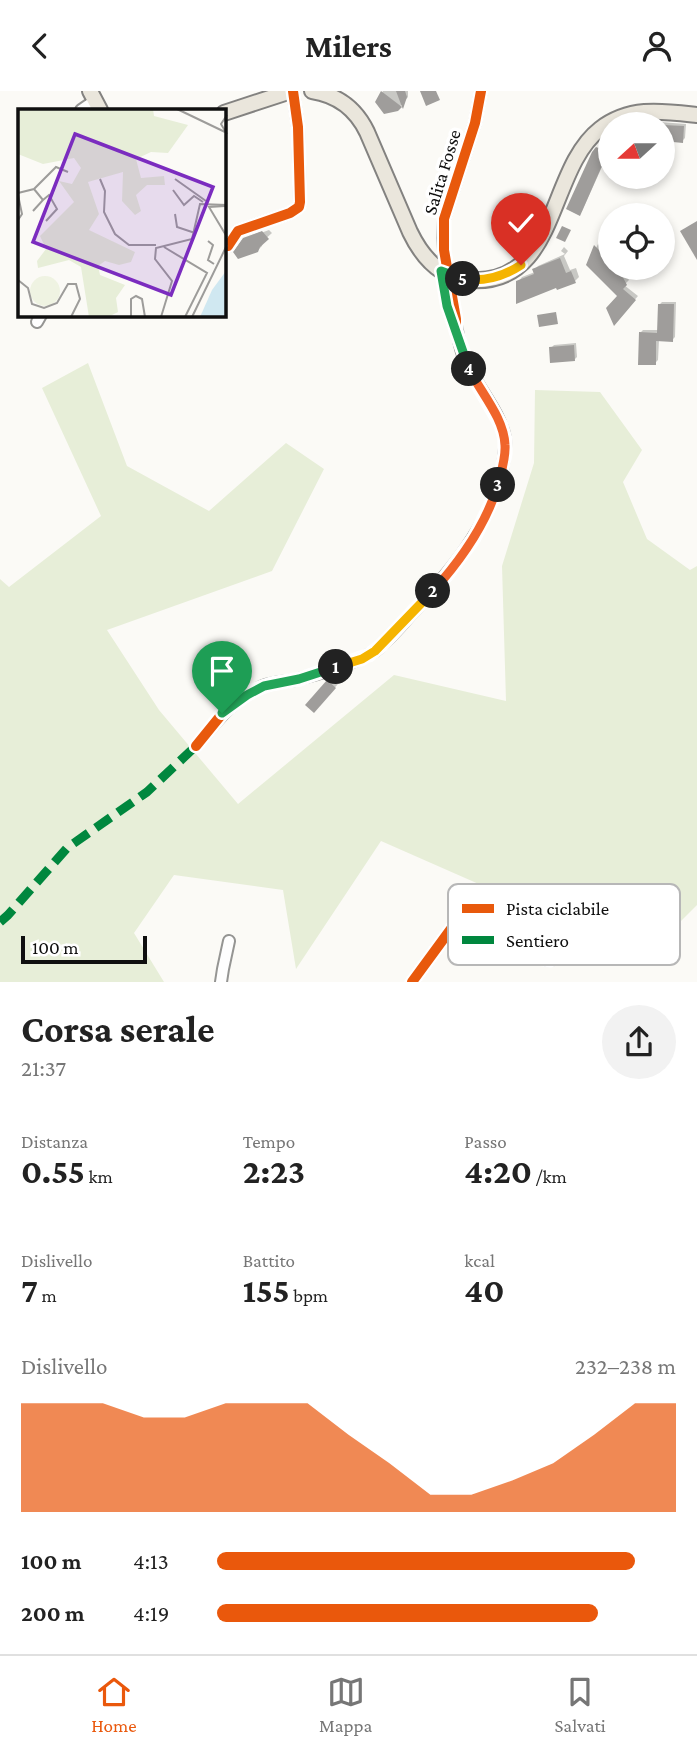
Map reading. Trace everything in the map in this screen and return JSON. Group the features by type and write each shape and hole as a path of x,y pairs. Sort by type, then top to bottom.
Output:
{"main road":[{"path":"226,112 292,91"},
{"path":"312,91 334,97 347,105 359,118 368,132 414,241 428,262 443,267 449,276 465,280 481,280 502,275 526,260 537,247 581,151 595,133 609,123 647,111 697,115"}],"street":[{"path":"228,246 238,231 290,213 299,207 298,127 292,91"},
{"name":"Salita Fosse","path":"456,331 447,306 443,267 444,219 475,123 481,91"},
{"path":"196,747 222,713 254,690 362,659 375,651 446,576 474,538 498,488 506,447 501,425 470,371 456,331 449,285"},
{"path":"412,982 448,925"},
{"path":"221,982 229,941"}],"green space":[{"path":"88,363 127,466 209,511 286,443 324,469 272,571 107,630 159,710 238,804 394,675 506,701 502,566 534,463 535,390 600,392 642,450 623,482 647,539 690,570 697,566 697,905 680,922 680,884 479,884 381,841 296,969 283,890 174,875 134,933 164,982 0,982 0,579 9,587 101,516 42,388"}],"building":[{"path":"381,91 402,107 398,111 384,114 375,102"},
{"path":"396,91 405,91 407,97 403,109"},
{"path":"420,91 436,91 440,100 426,106"},
{"path":"676,126 684,126 683,143 676,142"},
{"path":"598,148 598,175 580,216 566,209 592,152"},
{"path":"697,221 697,260 680,231"},
{"path":"562,226 571,230 565,242 556,238"},
{"path":"262,231 269,239 258,252 238,259 233,252 243,238"},
{"path":"594,245 598,249 598,277 586,265"},
{"path":"560,258 566,273 571,271 576,283 516,304 516,281 534,274 532,269"},
{"path":"601,280 624,280 627,285 623,289 636,300 614,326 606,308 617,296"},
{"path":"658,304 674,304 673,342 656,341 656,365 638,365 639,332 657,333"},
{"path":"556,312 558,324 539,327 537,315"},
{"path":"574,345 575,361 550,363 549,347"},
{"path":"327,680 336,688 314,713 305,705"}],"marked path":[{"path":"0,922 67,848 147,792 196,746"}],"cycle path":[{"path":"228,246 238,231 290,213 299,207 298,127 293,91"},
{"path":"196,746 222,714 254,690 300,679 369,655 382,645 446,576 474,538 498,488 505,454 505,439 501,425 470,371 456,331 444,250 444,219 475,123 481,91"},
{"path":"412,982 448,933"}],"route":[{"path":"222,713 264,686 299,679 369,655 382,645 446,576 474,538 498,488 506,447 501,425 464,358 443,292 441,271 465,280 481,280 502,275 521,265"}]}
